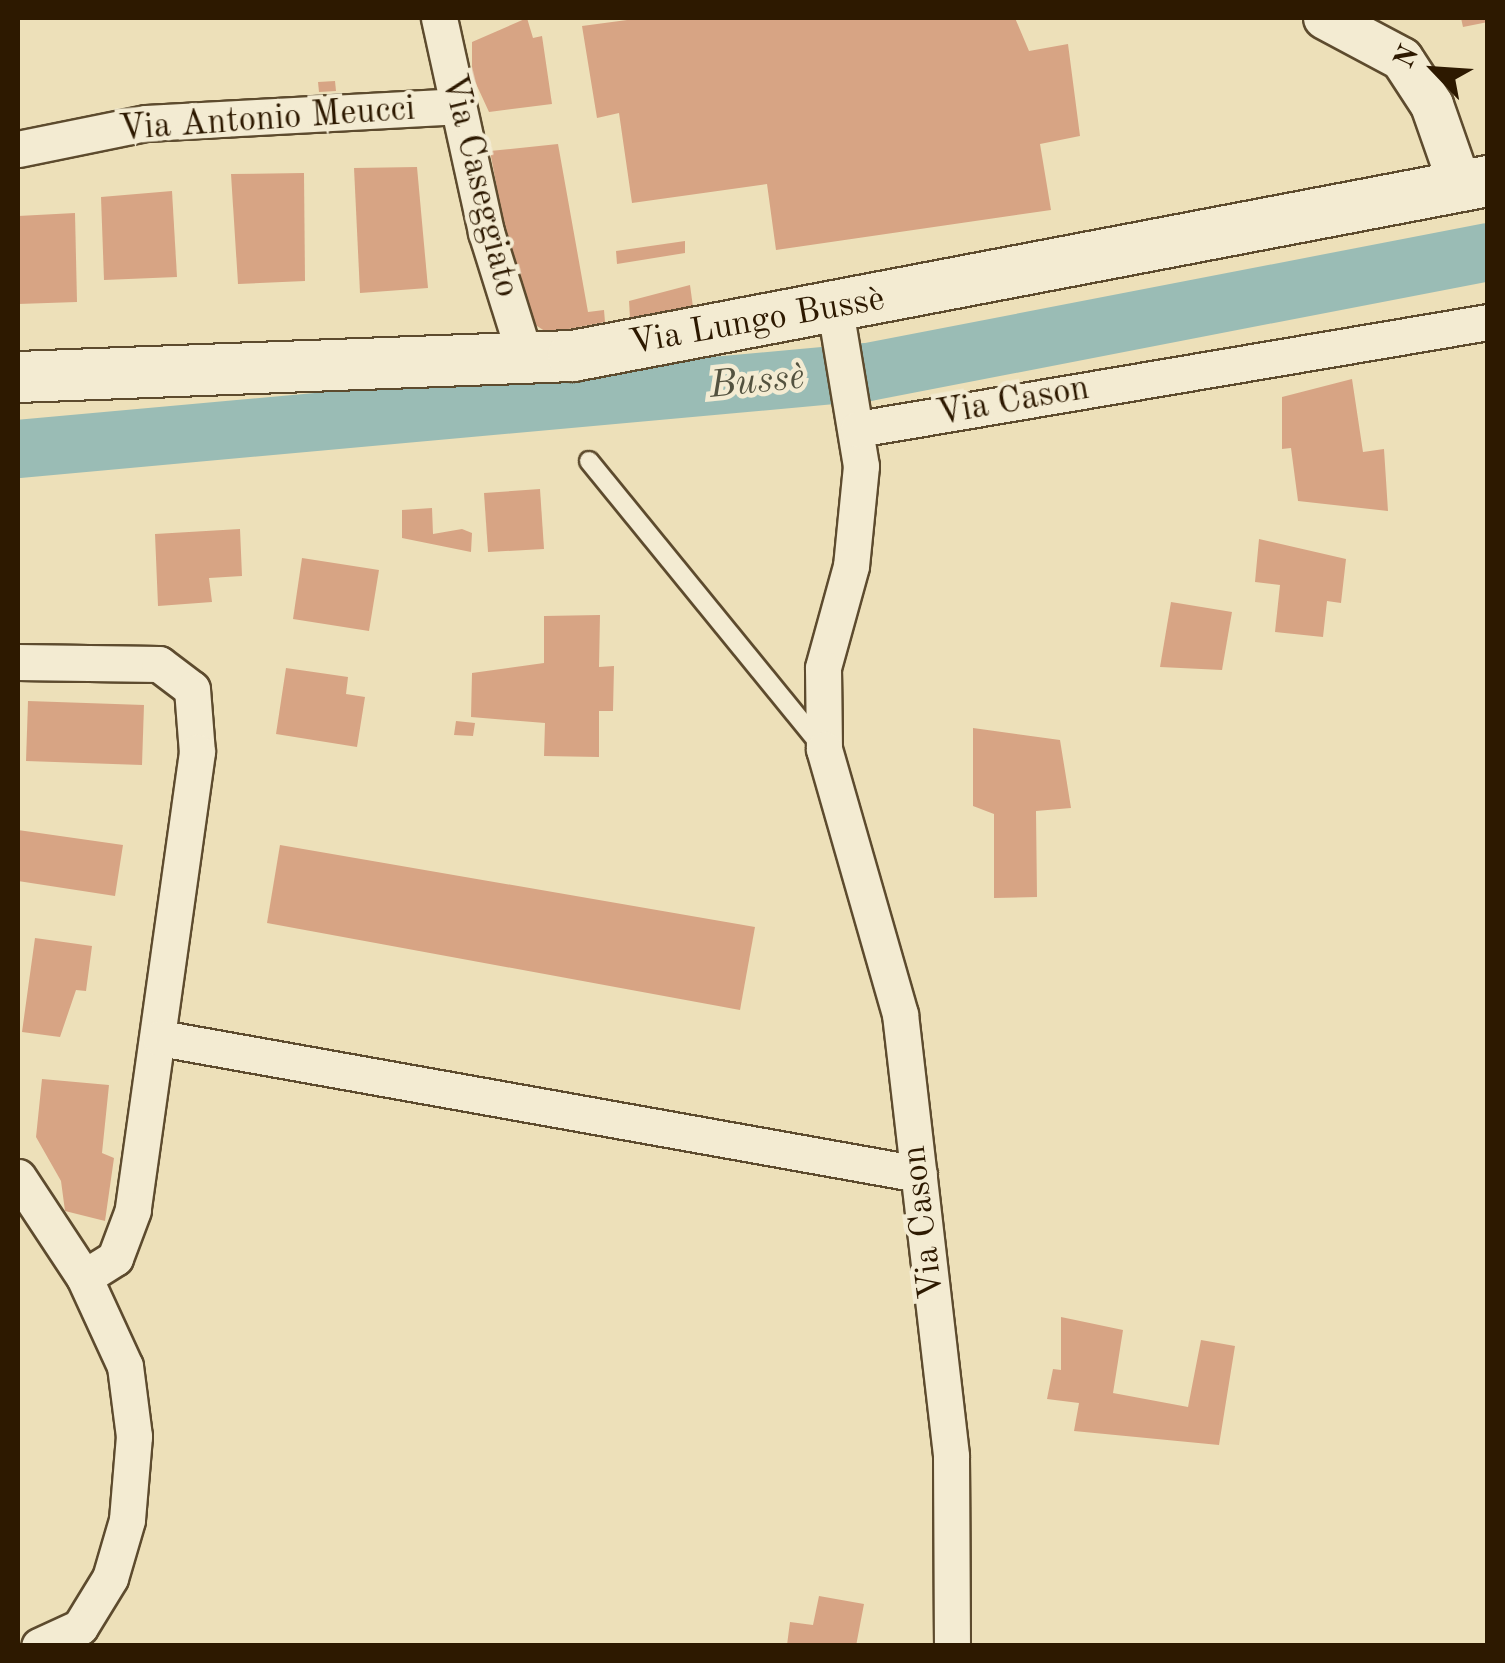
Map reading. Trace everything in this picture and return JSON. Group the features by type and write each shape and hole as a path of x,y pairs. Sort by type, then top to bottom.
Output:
{"main road":[{"name":"Via Lungo Bussè","path":"18,377 524,352 573,356 835,309 1474,183"}],"street":[{"name":"Via Caseggiato","path":"439,18 457,106 524,352"},
{"path":"1325,18 1402,59 1474,183"},
{"name":"Via Antonio Meucci","path":"18,149 146,122 457,106"},
{"path":"835,309 858,429"},
{"name":"Via Cason","path":"952,1646 952,1456 900,1014 824,749 823,668 851,566 858,429 1488,322"},
{"path":"18,662 159,664 192,689 198,752 134,1210 114,1258 84,1277"},
{"path":"160,1038 919,1174"},
{"path":"18,1178 84,1277 125,1366 134,1436 127,1520 110,1578 80,1627 39,1646"}],"lane":[{"name":"Via Cason","path":"589,461 824,749"}],"building":[{"path":"527,18 533,38 542,36 552,104 489,112 472,75 472,42"},
{"path":"642,18 1015,18 1029,51 1068,44 1080,136 1040,144 1051,210 776,250 767,184 632,203 619,113 597,118 582,26"},
{"path":"1461,18 1488,18 1488,22 1463,27"},
{"path":"335,81 336,91 319,92 318,82"},
{"path":"558,144 588,312 604,310 605,322 548,333 521,316 490,151"},
{"path":"417,167 428,288 360,293 354,168"},
{"path":"304,173 305,281 238,284 231,174"},
{"path":"172,191 177,277 104,280 101,197"},
{"path":"75,213 77,302 18,304 18,216"},
{"path":"685,241 685,253 617,264 616,251"},
{"path":"690,285 693,307 630,318 629,301"},
{"path":"1352,379 1363,452 1384,449 1388,511 1298,501 1291,448 1282,449 1282,397"},
{"path":"540,489 544,549 488,552 484,493"},
{"path":"432,508 433,534 462,529 472,533 471,552 402,538 402,510"},
{"path":"240,529 242,576 209,578 212,602 158,606 155,534"},
{"path":"1259,539 1346,559 1341,603 1327,601 1323,637 1275,632 1280,585 1255,582"},
{"path":"302,558 379,570 369,631 293,619"},
{"path":"1171,602 1232,612 1222,670 1160,667"},
{"path":"600,615 599,667 614,666 613,711 599,711 599,757 544,756 545,723 471,717 472,673 544,663 544,616"},
{"path":"286,668 348,677 346,694 365,697 357,747 276,734"},
{"path":"28,701 144,705 142,765 26,761"},
{"path":"456,721 475,723 473,736 454,735"},
{"path":"973,728 1060,740 1071,808 1036,811 1037,897 994,898 994,814 973,806"},
{"path":"18,830 123,845 115,896 18,881"},
{"path":"280,845 755,927 740,1010 267,923"},
{"path":"35,938 92,946 86,991 76,990 60,1037 22,1032"},
{"path":"42,1079 109,1085 102,1153 114,1158 105,1221 65,1211 61,1181 36,1137"},
{"path":"1061,1317 1123,1330 1113,1393 1188,1407 1201,1340 1235,1346 1219,1445 1074,1431 1079,1403 1047,1399 1053,1369 1061,1370"},
{"path":"819,1596 864,1604 856,1646 787,1645 790,1622 813,1625"}],"waterway":[{"name":"Bussè","path":"18,449 868,372 1488,252"}]}
